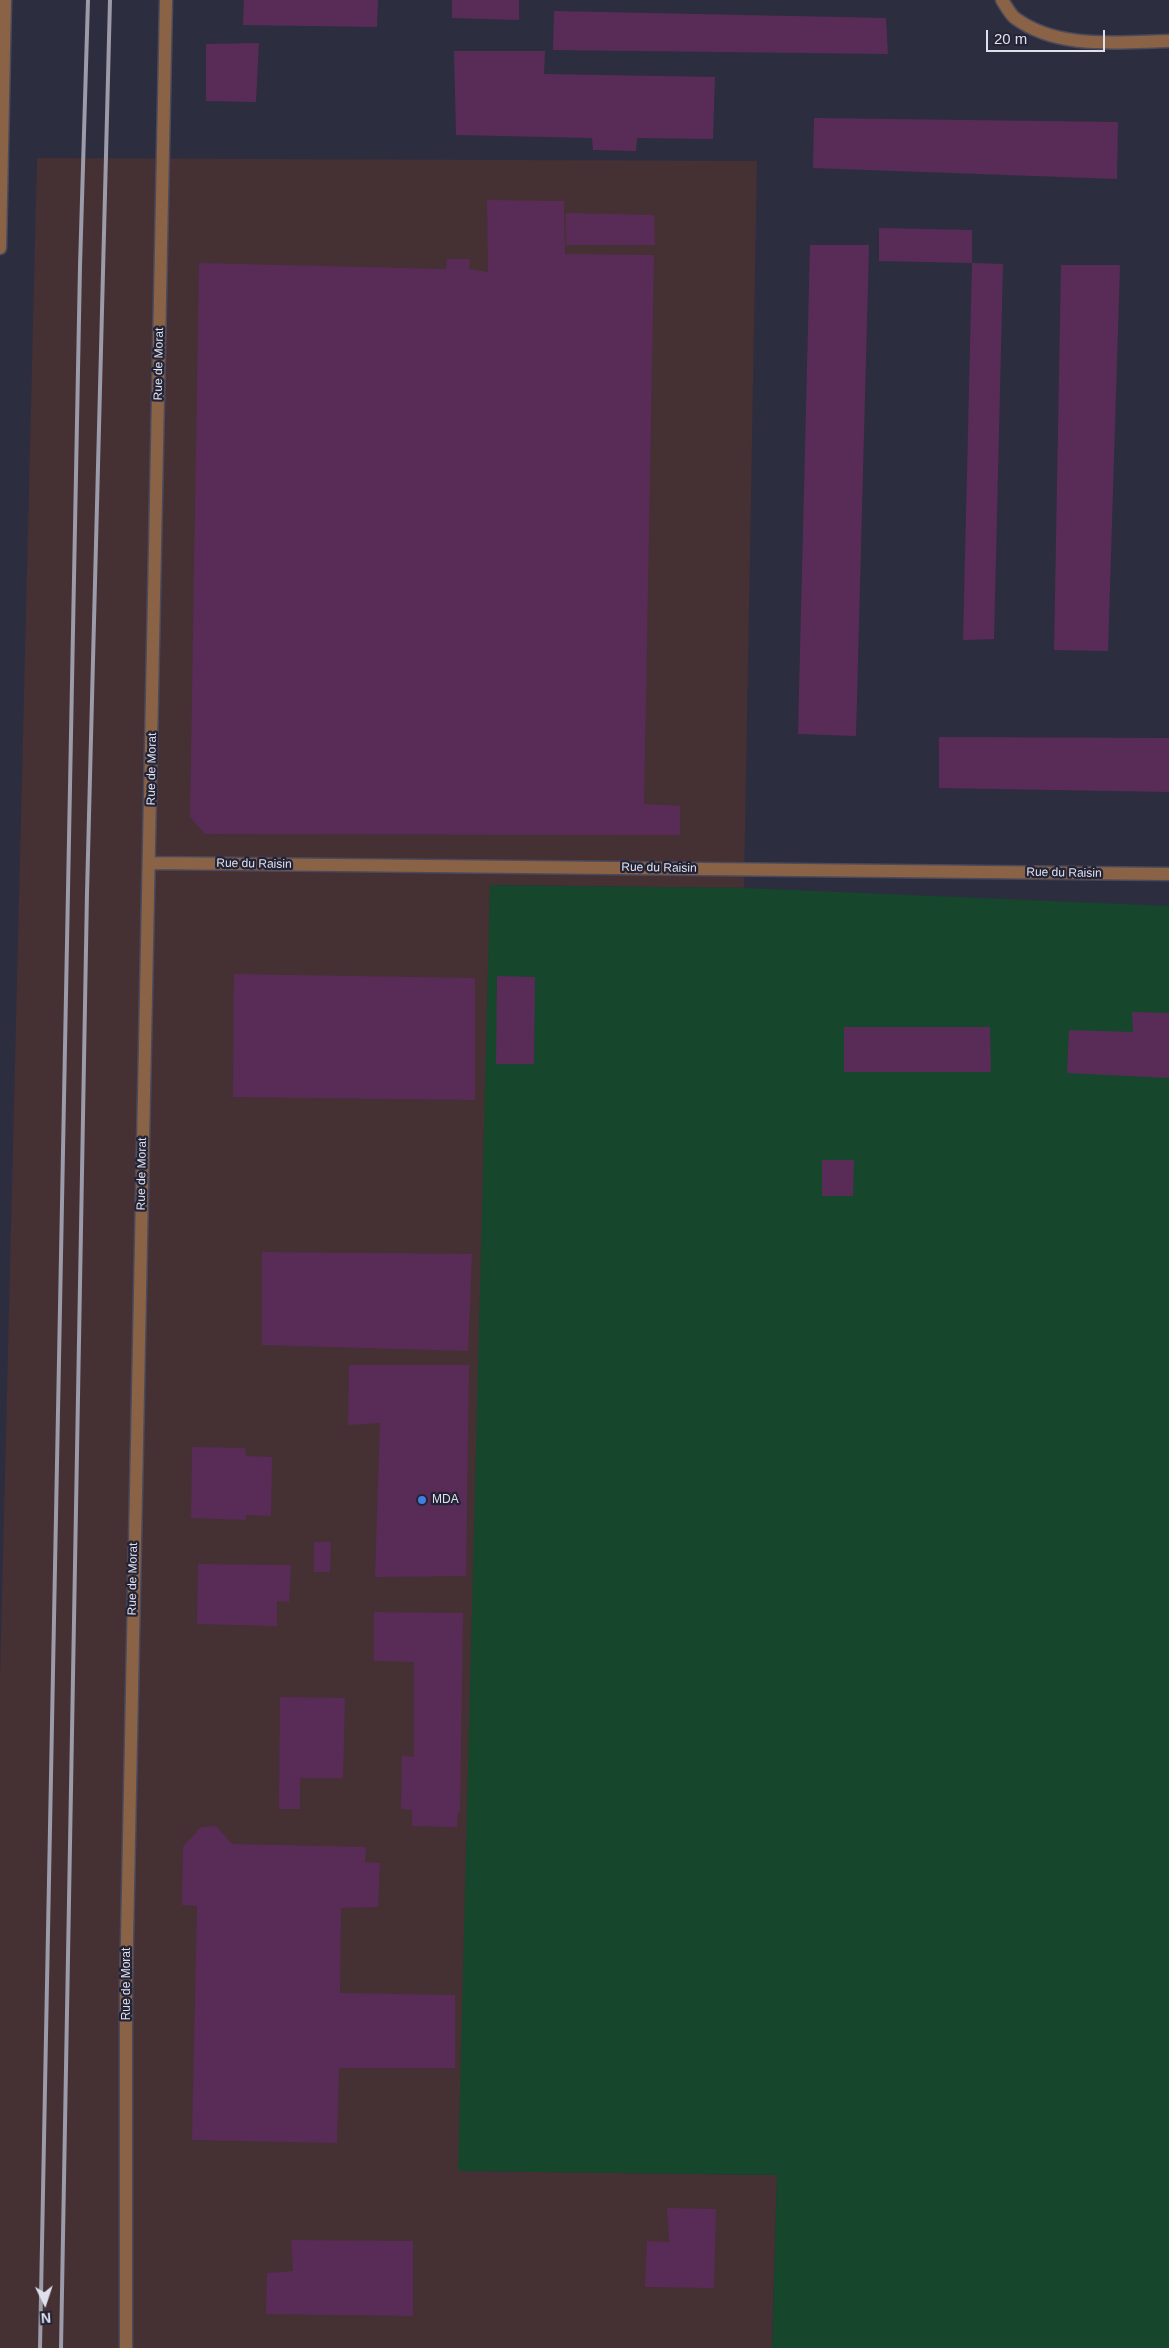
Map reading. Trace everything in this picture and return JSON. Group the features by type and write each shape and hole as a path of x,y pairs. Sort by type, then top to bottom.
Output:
{"street":[{"path":"0,248 5,0"},
{"name":"Rue de Morat","path":"126,2348 126,1968 137,1367 150,863 166,0"},
{"path":"1002,0 1014,18 1040,33 1084,42 1169,41"},
{"name":"Rue du Raisin","path":"150,863 1169,874"}],"shaded area":[{"path":"37,158 757,161 744,888 490,885 467,2171 777,2175 772,2348 0,2348 0,1678"}],"green space":[{"path":"490,885 744,888 1169,906 1169,2348 772,2348 777,2175 458,2171"}],"building":[{"path":"244,0 378,0 377,27 243,25"},
{"path":"452,0 519,0 519,20 452,18"},
{"path":"554,11 886,18 888,54 553,50"},
{"path":"259,43 256,102 206,101 206,44"},
{"path":"454,51 545,51 544,74 715,77 713,139 637,138 636,151 593,150 592,138 456,135"},
{"path":"814,118 1118,122 1117,179 813,168"},
{"path":"487,200 564,201 565,254 654,255 644,804 680,806 680,835 205,834 190,817 199,263 446,269 447,259 470,259 469,269 488,272"},
{"path":"566,213 654,215 655,245 566,245"},
{"path":"879,228 972,230 972,263 879,261"},
{"path":"810,245 869,245 856,736 798,734"},
{"path":"972,263 1003,264 994,639 963,640"},
{"path":"1061,265 1120,265 1108,651 1054,650"},
{"path":"939,737 1169,738 1169,792 939,788"},
{"path":"234,974 475,978 475,1100 233,1097"},
{"path":"497,976 535,977 534,1064 496,1064"},
{"path":"1132,1012 1169,1013 1169,1078 1067,1073 1069,1030 1133,1032"},
{"path":"844,1027 990,1027 991,1072 844,1072"},
{"path":"822,1160 854,1160 853,1196 822,1196"},
{"path":"262,1252 472,1254 468,1351 262,1345"},
{"name":"MDA","path":"349,1365 469,1365 466,1576 375,1577 380,1423 348,1425"},
{"path":"192,1447 245,1448 246,1456 272,1457 271,1516 246,1515 246,1520 191,1518"},
{"path":"314,1542 331,1542 330,1572 314,1572"},
{"path":"198,1564 291,1565 289,1602 277,1601 277,1626 197,1624"},
{"path":"374,1612 463,1613 460,1812 458,1811 457,1827 412,1826 412,1810 401,1809 402,1756 414,1757 414,1662 374,1661"},
{"path":"280,1697 345,1698 343,1778 300,1778 300,1809 279,1809"},
{"path":"216,1826 232,1844 366,1847 365,1862 380,1863 378,1907 341,1908 340,1993 455,1995 455,2068 339,2068 337,2143 192,2140 197,1906 182,1905 183,1847 201,1827"},
{"path":"667,2208 716,2209 714,2288 645,2287 647,2241 669,2242"},
{"path":"291,2240 413,2241 413,2316 266,2314 267,2273 293,2271"}],"railway":[{"path":"40,2348 80,266 88,0"},
{"path":"61,2348 87,893 110,0"}],"place":[{"name":"MDA","path":"422,1500"}]}
